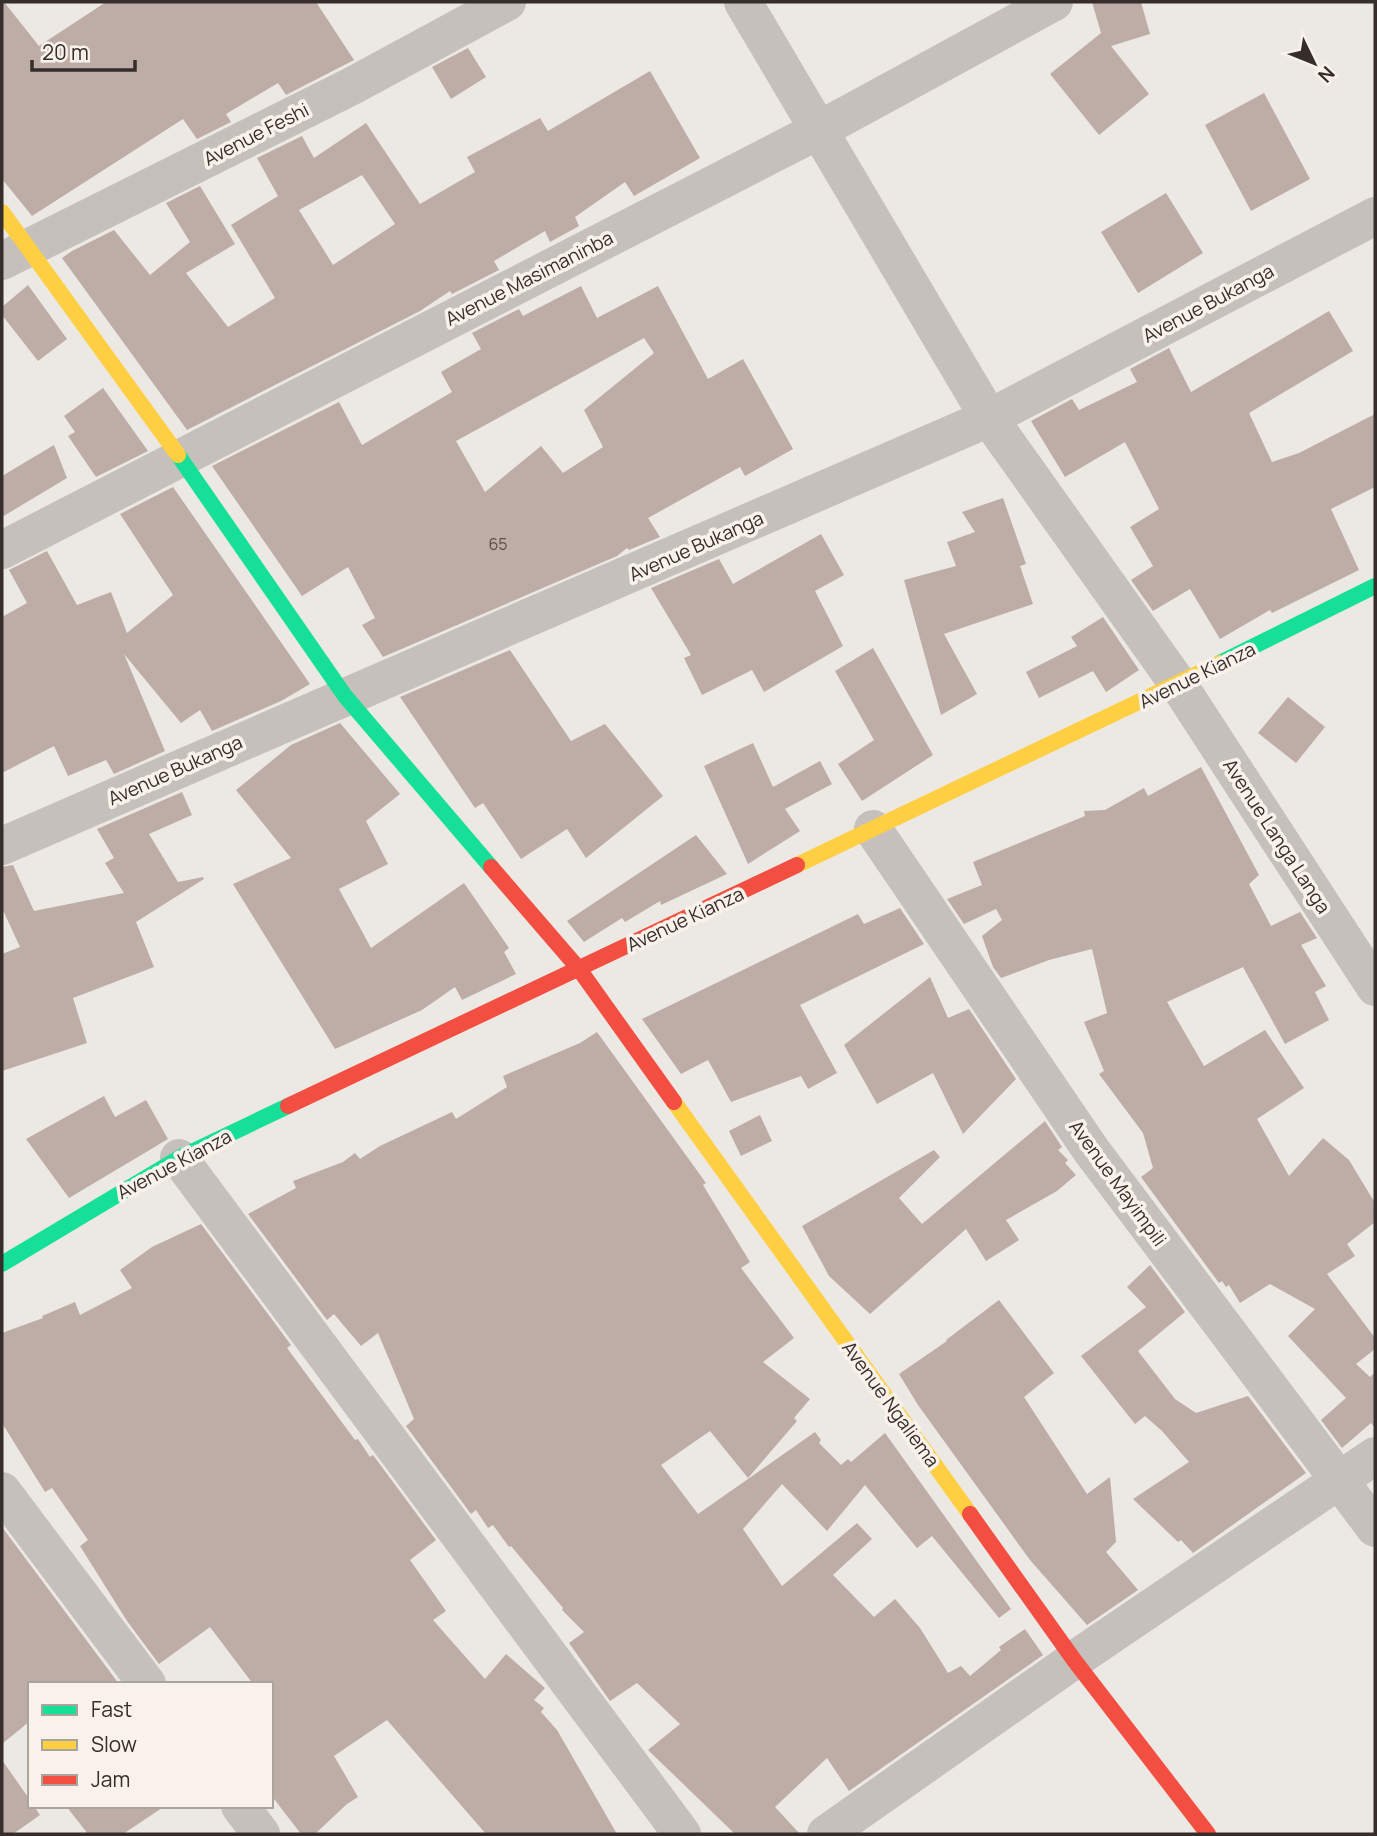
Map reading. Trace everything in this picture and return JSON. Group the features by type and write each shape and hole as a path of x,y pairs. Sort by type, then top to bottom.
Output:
{"street":[{"name":"Avenue Feshi","path":"15,255 352,86 507,2"},
{"name":"Avenue Langa Langa","path":"743,2 989,418 1178,684 1375,987"},
{"name":"Avenue Masimaninba","path":"2,551 819,130 1054,2"},
{"name":"Avenue Ngaliema","path":"2,212 15,255 180,458 345,696 579,969 1074,1660 1208,1834"},
{"name":"Avenue Bukanga","path":"2,846 989,418 1375,216"},
{"name":"Avenue Kianza","path":"2,1264 179,1158 1178,684 1375,586"},
{"name":"Avenue Mayimpili","path":"873,829 1091,1150 1375,1528"},
{"path":"179,1158 682,1834"},
{"path":"826,1834 1074,1660 1375,1456"},
{"path":"2,1491 145,1682"},
{"path":"242,1808 261,1834"}],"building":[{"path":"2,2 39,46 106,2 316,2 354,60 286,95 278,83 226,114 231,122 197,139 183,119 32,216 2,179"},
{"path":"1092,2 1141,2 1150,34 1111,46 1149,94 1099,135 1050,74 1101,33"},
{"path":"468,48 486,77 451,99 432,67"},
{"path":"650,71 700,158 634,196 625,182 575,217 579,226 550,242 545,231 494,261 499,270 452,294 450,291 420,311 187,430 62,258 114,230 150,275 190,242 166,203 200,186 235,244 186,273 228,327 275,298 231,225 278,196 257,158 302,136 314,158 366,123 420,204 475,172 467,157 540,118 548,131","holes":["362,175 395,224 333,265 299,210"]},
{"path":"1264,93 1310,179 1251,211 1205,125"},
{"path":"1166,193 1203,253 1138,293 1101,232"},
{"path":"28,285 67,339 38,361 2,315 2,307"},
{"path":"581,286 597,318 658,286 708,379 743,359 793,449 745,476 740,467 648,518 660,537 629,550 627,548 617,556 383,657 362,625 375,618 348,567 302,596 212,466 339,402 362,445 452,392 441,372 481,349 472,333 519,309 523,316","holes":["644,338 654,353 584,410 603,447 563,473 541,446 485,492 456,441"]},
{"path":"1329,311 1353,351 1249,413 1272,462 1299,453 1375,414 1375,487 1331,509 1359,570 1272,613 1270,610 1220,639 1190,589 1153,611 1131,580 1153,566 1130,527 1159,509 1125,442 1065,477 1031,421 1072,399 1079,410 1137,382 1130,369 1169,348 1191,392"},
{"path":"103,388 148,451 96,477 68,436 75,432 64,416"},
{"path":"54,445 67,478 2,517 2,476"},
{"path":"173,487 310,684 281,701 212,731 200,710 181,723 124,654 165,751 114,774 106,760 68,776 54,746 2,773 2,617 27,603 9,570 47,551 77,605 111,592 127,633 173,595 120,514"},
{"path":"1003,498 1026,564 1020,566 1033,604 944,634 977,694 941,715 904,580 956,566 947,542 975,532 962,512"},
{"path":"821,534 844,575 815,591 843,646 764,692 752,670 702,695 684,658 691,655 651,588 719,559 733,584"},
{"path":"1103,617 1139,670 1106,692 1093,671 1039,698 1026,672 1077,646 1071,637"},
{"path":"873,648 933,755 862,801 838,764 874,740 835,671"},
{"path":"510,650 571,741 605,724 663,796 586,858 567,829 521,859 483,803 475,808 400,697"},
{"path":"1288,697 1325,727 1296,763 1258,733"},
{"path":"340,723 400,794 366,821 388,864 339,889 371,948 464,883 509,948 504,952 516,974 462,1000 455,987 422,1010 335,1049 233,884 291,858 236,790 291,745"},
{"path":"753,743 773,787 820,761 832,784 785,809 800,831 748,864 704,766"},
{"path":"1201,767 1259,875 1249,884 1271,926 1300,912 1317,938 1301,945 1326,986 1315,992 1329,1020 1285,1044 1243,967 1167,1002 1204,1066 1265,1030 1304,1088 1257,1119 1289,1176 1323,1138 1349,1160 1375,1203 1375,1222 1347,1244 1355,1256 1327,1274 1375,1338 1375,1349 1356,1364 1370,1377 1375,1372 1375,1428 1371,1423 1342,1448 1321,1420 1346,1398 1288,1336 1315,1309 1270,1284 1240,1303 1229,1285 1226,1287 1222,1281 1219,1283 1141,1177 1153,1168 1143,1133 1099,1074 1104,1071 1084,1022 1107,1013 1092,949 1049,960 1001,978 993,967 982,936 1002,920 996,909 964,924 947,899 982,885 973,862 1085,816 1084,811 1105,810 1144,788 1148,796"},
{"path":"182,792 192,815 149,834 178,882 203,877 204,879 136,922 154,967 73,998 87,1043 2,1071 2,954 20,947 2,908 2,867 13,865 34,911 124,893 105,863 114,858 97,829"},
{"path":"696,835 727,874 661,905 660,901 625,922 622,918 584,942 567,921"},
{"path":"900,908 924,944 800,1005 837,1073 808,1089 801,1076 731,1102 708,1060 681,1074 642,1019 858,914 864,924"},
{"path":"930,977 948,1018 969,1009 1016,1079 963,1134 933,1073 877,1104 844,1045"},
{"path":"597,1032 706,1183 703,1185 750,1262 741,1268 794,1338 763,1362 810,1399 794,1418 797,1421 748,1478 710,1431 661,1465 698,1514 815,1432 821,1440 819,1443 841,1465 848,1459 851,1462 885,1433 1011,1609 999,1618 932,1536 917,1548 865,1485 827,1531 782,1484 743,1529 782,1586 857,1523 872,1539 833,1575 874,1617 895,1599 920,1628 948,1673 961,1666 970,1676 1001,1650 999,1647 1025,1629 1043,1655 849,1791 827,1758 775,1807 800,1834 735,1834 648,1750 680,1724 637,1683 610,1701 569,1643 584,1632 562,1610 493,1525 488,1528 476,1510 471,1514 406,1426 414,1419 378,1333 361,1346 334,1314 327,1320 248,1214 296,1188 293,1181 343,1162 355,1153 360,1159 380,1146 452,1112 456,1119 507,1087 503,1076 580,1043"},
{"path":"104,1096 115,1117 146,1100 168,1139 69,1198 26,1139"},
{"path":"760,1115 772,1141 741,1156 729,1131"},
{"path":"1045,1121 1062,1147 1058,1150 1068,1160 1065,1163 1076,1175 1057,1191 1006,1220 1019,1240 986,1261 966,1229 870,1314 829,1276 802,1226 934,1150 940,1157 899,1198 922,1224"},
{"path":"201,1224 291,1345 287,1348 355,1440 358,1439 370,1457 373,1455 436,1540 410,1560 446,1611 433,1620 485,1679 506,1654 545,1688 534,1700 544,1708 541,1712 557,1730 617,1834 486,1834 387,1720 334,1756 358,1797 315,1834 301,1834 273,1798 273,1682 251,1682 210,1627 159,1664 127,1621 80,1546 88,1540 52,1488 45,1492 2,1423 2,1333 43,1318 42,1316 75,1302 80,1315 132,1288 120,1270 152,1247"},
{"path":"1150,1265 1185,1312 1138,1351 1141,1355 1175,1399 1196,1413 1248,1396 1306,1473 1193,1553 1133,1499 1189,1462 1145,1416 1135,1424 1081,1356 1146,1307 1127,1287"},
{"path":"999,1300 1054,1373 1024,1397 1087,1494 1110,1477 1116,1542 1106,1552 1138,1590 1087,1625 1030,1560 918,1405 899,1374"},
{"path":"2,1527 118,1682 28,1682 28,1723 2,1744"},
{"path":"2,1760 28,1797 28,1808 35,1808 40,1815 13,1834 2,1834"},
{"path":"68,1808 162,1808 123,1834 88,1834"}],"traffic: fast":[{"path":"178,455 345,696 491,867"},
{"path":"1220,663 1375,586"},
{"path":"2,1264 179,1158 288,1106"}],"traffic: slow":[{"path":"2,212 178,455"},
{"path":"797,865 1220,663"},
{"path":"674,1102 970,1514"}],"traffic: jam":[{"path":"288,1106 797,865"},
{"path":"491,867 579,969 674,1102"},
{"path":"970,1514 1074,1660 1208,1834"}]}
